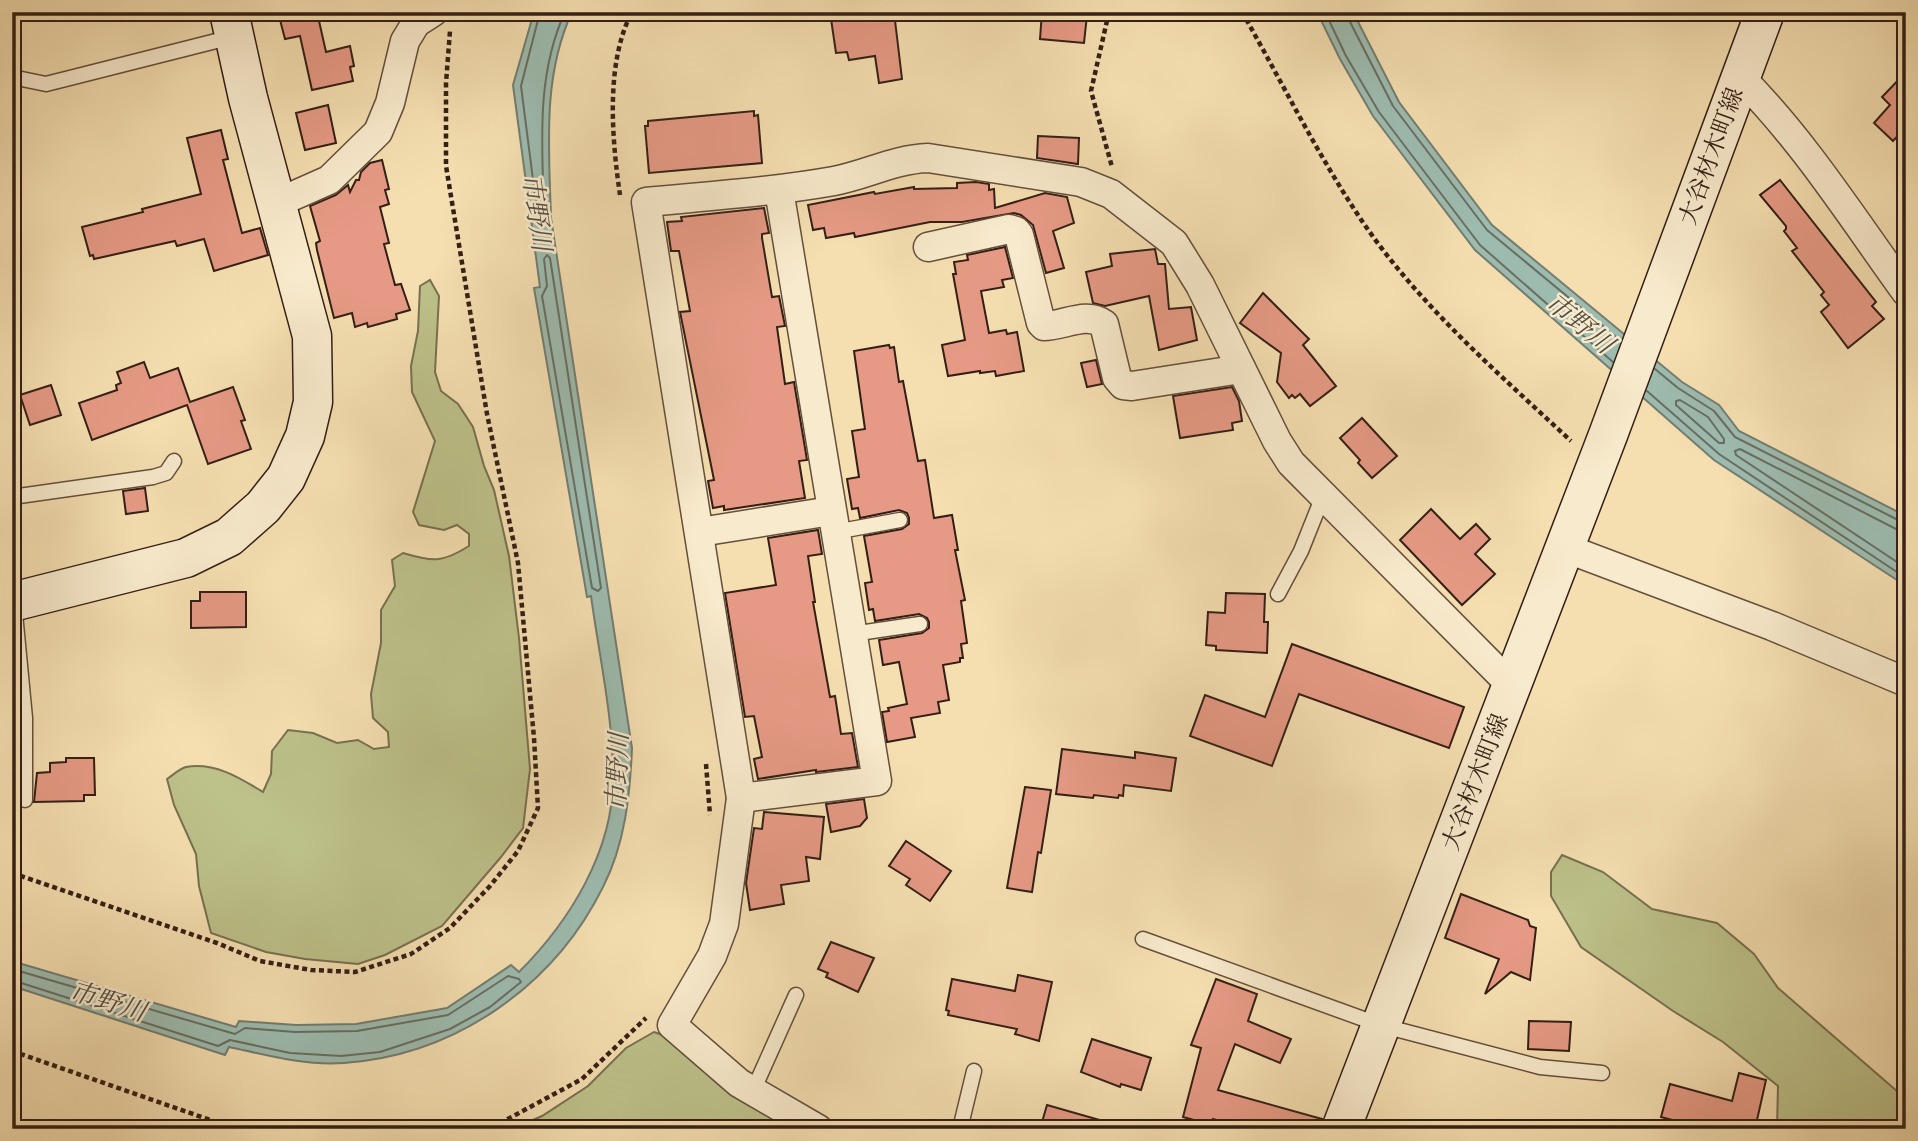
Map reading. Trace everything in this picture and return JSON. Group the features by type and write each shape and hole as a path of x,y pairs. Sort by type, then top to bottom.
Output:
{"main road":[{"name":"大谷材木町線","path":"1342,1129 1565,548 1765,12"},
{"path":"13,602 186,558 229,537 263,507 286,478 304,436 313,402 312,336 248,98 232,24"}],"street":[{"path":"277,203 329,180 378,132 390,103 405,41 416,23 442,19"},
{"path":"1740,77 1799,143 1906,292"},
{"path":"818,1129 739,1083 671,1025 712,956 724,925 741,798 646,202 779,190 837,180 909,159 928,158 1081,182 1111,194 1174,243 1200,285 1277,441 1291,463 1512,686"},
{"path":"741,798 877,781 779,190"},
{"path":"928,247 1009,229 1016,230 1041,323 1051,326 1087,318 1097,319 1104,324 1117,378 1123,385 1132,386 1241,369"},
{"path":"700,533 833,521"},
{"path":"1565,548 1772,626 1906,682"}],"lane":[{"path":"12,77 46,84 232,24"},
{"path":"12,497 153,477 166,472 174,461"},
{"path":"1278,594 1301,551 1323,496"},
{"path":"833,521 900,520"},
{"path":"13,602 25,718 25,800"},
{"path":"852,634 920,624"},
{"path":"1143,939 1380,1025 1541,1067 1602,1073"},
{"path":"753,1091 796,995"},
{"path":"960,1129 974,1071"}],"path":[{"path":"621,203 615,162 613,98 618,54 632,12"},
{"path":"1109,12 1091,91 1122,202"},
{"path":"1242,12 1318,149 1363,222 1415,287 1472,349 1602,450"},
{"path":"12,873 217,943 260,961 311,971 355,972 411,954 450,928 518,851 538,808 534,738 518,563 487,414 446,166 446,83 442,19"},
{"path":"704,751 709,829"},
{"path":"484,1129 582,1079 654,1009"},
{"path":"12,1051 236,1129"}],"green space":[{"path":"430,280 439,296 435,372 441,391 458,404 473,427 494,490 509,556 530,769 523,828 442,926 385,955 358,964 266,952 211,933 199,886 196,854 174,805 167,779 186,767 207,767 227,772 263,792 271,774 272,751 288,730 313,733 337,743 358,740 374,749 389,747 388,732 373,718 371,694 381,643 381,610 395,586 392,560 403,553 430,559 444,558 469,546 469,534 457,525 444,530 419,525 413,512 435,441 412,392 411,366 418,331 420,286"},
{"path":"1562,855 1603,872 1652,909 1717,923 1754,954 1778,988 1906,1099 1906,1129 1777,1129 1778,1086 1723,1042 1581,947 1551,896 1551,872"},
{"path":"654,1032 671,1038 799,1129 512,1129 542,1116 588,1086 626,1048"}],"water":[{"name":"市野川","path":"534,12 572,12 556,62 549,113 551,218 632,748 625,819 617,854 603,887 582,923 558,955 529,984 497,1009 462,1030 425,1046 385,1057 329,1064 286,1059 229,1047 225,1055 12,986 12,961 236,1027 239,1021 296,1025 356,1024 447,1008 511,965 519,972 555,930 586,883 606,831 611,804 612,753 591,596 587,597 534,288 540,287 513,85"},
{"name":"市野川","path":"1317,12 1353,12 1399,102 1492,225 1682,382 1719,405 1739,431 1906,516 1906,586 1714,460 1475,250 1373,116"}],"building":[{"path":"278,12 317,12 326,52 350,46 354,66 350,67 353,81 312,90 300,36 285,39"},
{"path":"830,12 894,12 902,79 879,83 875,56 849,60 847,52 836,53"},
{"path":"1042,12 1087,15 1084,43 1040,39"},
{"path":"1906,72 1906,127 1893,141 1874,123 1890,105 1882,97"},
{"path":"328,105 336,143 305,150 296,113"},
{"path":"754,111 754,116 758,115 762,163 649,173 645,126 648,126 648,121"},
{"path":"221,130 228,159 223,160 242,233 260,228 268,255 214,271 204,239 177,246 175,241 94,259 93,255 90,256 82,227 201,194 187,138"},
{"path":"1038,136 1079,138 1078,164 1037,158"},
{"path":"382,160 389,189 385,190 389,204 380,207 389,243 384,244 395,285 401,284 410,310 396,314 397,319 368,327 367,323 355,327 352,313 334,318 317,250 316,243 320,241 310,206 336,195 348,185 350,192 356,180 359,180 361,172 370,163"},
{"path":"1780,180 1876,302 1872,306 1884,319 1848,348 1821,312 1829,305 1821,295 1824,292 1792,251 1797,248 1784,231 1786,226 1760,195"},
{"path":"957,183 989,184 989,190 994,189 995,208 1045,193 1067,197 1074,223 1053,231 1064,268 1046,273 1033,225 1014,213 962,222 930,222 855,237 854,233 826,238 824,228 813,230 808,205 874,192 875,194 914,187 957,188"},
{"path":"764,208 769,233 762,234 762,238 772,297 779,296 785,326 777,327 785,384 794,382 807,460 799,461 805,498 724,510 724,506 713,508 708,481 714,480 680,312 690,311 679,251 671,251 667,222 682,221 681,217"},
{"path":"1005,247 1013,278 1002,280 1004,287 981,291 989,333 1006,330 1007,334 1017,332 1024,371 996,376 995,371 980,371 948,376 942,345 965,340 953,274 956,274 954,262 968,260 967,255"},
{"path":"1155,249 1158,264 1165,264 1169,309 1191,307 1197,340 1159,350 1149,296 1105,306 1093,303 1086,272 1112,266 1110,254"},
{"path":"1263,293 1309,339 1303,345 1336,386 1310,406 1300,394 1289,398 1277,382 1281,353 1240,323"},
{"path":"889,345 890,348 894,347 899,382 903,381 918,461 925,460 934,518 952,515 958,550 955,550 965,600 961,601 967,643 961,644 963,658 960,658 960,662 943,665 949,700 938,702 940,713 911,718 915,737 887,742 882,712 907,704 899,662 883,665 879,640 922,633 929,628 927,618 919,614 875,621 873,609 869,610 865,583 872,582 864,536 902,529 909,524 909,518 907,513 899,510 860,518 858,508 852,509 847,479 859,477 852,431 865,429 854,351"},
{"path":"1096,360 1102,384 1087,387 1081,363"},
{"path":"144,362 150,378 178,368 190,402 233,387 245,420 241,421 251,449 208,464 187,405 92,440 79,403 117,390 116,385 121,383 117,372"},
{"path":"51,385 61,415 30,425 20,395"},
{"path":"1232,387 1239,401 1242,421 1232,423 1233,430 1180,438 1173,396"},
{"path":"1362,418 1397,456 1372,478 1340,438"},
{"path":"145,488 148,511 126,514 123,491"},
{"path":"1431,509 1460,539 1476,524 1490,539 1475,554 1495,574 1462,605 1400,540"},
{"path":"818,530 822,554 808,556 813,602 830,697 835,696 841,734 852,733 858,767 758,779 754,759 762,757 754,716 745,717 725,593 776,585 768,538"},
{"path":"200,592 246,592 246,627 191,628 191,601 200,601"},
{"path":"1226,593 1265,594 1267,653 1216,650 1216,646 1206,645 1208,612 1225,613"},
{"path":"1292,644 1464,707 1449,748 1299,694 1272,766 1190,736 1205,695 1265,717"},
{"path":"1062,749 1135,758 1135,752 1176,758 1171,791 1124,785 1123,796 1119,795 1118,798 1056,794"},
{"path":"66,758 94,758 95,795 84,795 84,801 34,802 37,773 50,772 50,763 66,762"},
{"path":"1025,787 1051,790 1032,892 1007,888"},
{"path":"864,799 867,818 860,826 831,832 826,804"},
{"path":"764,812 824,817 820,859 806,857 809,881 781,885 784,904 750,910 746,883 754,828 762,829"},
{"path":"906,841 951,871 930,901 906,885 910,879 889,866"},
{"path":"1461,894 1528,920 1530,926 1536,928 1530,980 1511,972 1485,994 1499,959 1445,938"},
{"path":"831,942 874,958 858,992 826,977 828,973 818,969"},
{"path":"1018,975 1052,982 1039,1041 1015,1034 1017,1029 948,1015 949,1011 946,1010 952,979 1015,991"},
{"path":"1216,979 1257,994 1248,1021 1291,1039 1280,1063 1235,1044 1218,1090 1322,1119 1320,1129 1250,1129 1213,1119 1212,1125 1183,1117 1201,1048 1191,1045"},
{"path":"1529,1021 1571,1022 1569,1051 1528,1049"},
{"path":"1092,1039 1151,1058 1141,1090 1121,1084 1120,1087 1081,1072"},
{"path":"1739,1073 1766,1080 1755,1129 1706,1129 1661,1117 1670,1084 1732,1101"},
{"path":"1047,1105 1110,1123 1109,1129 1040,1129"}]}
